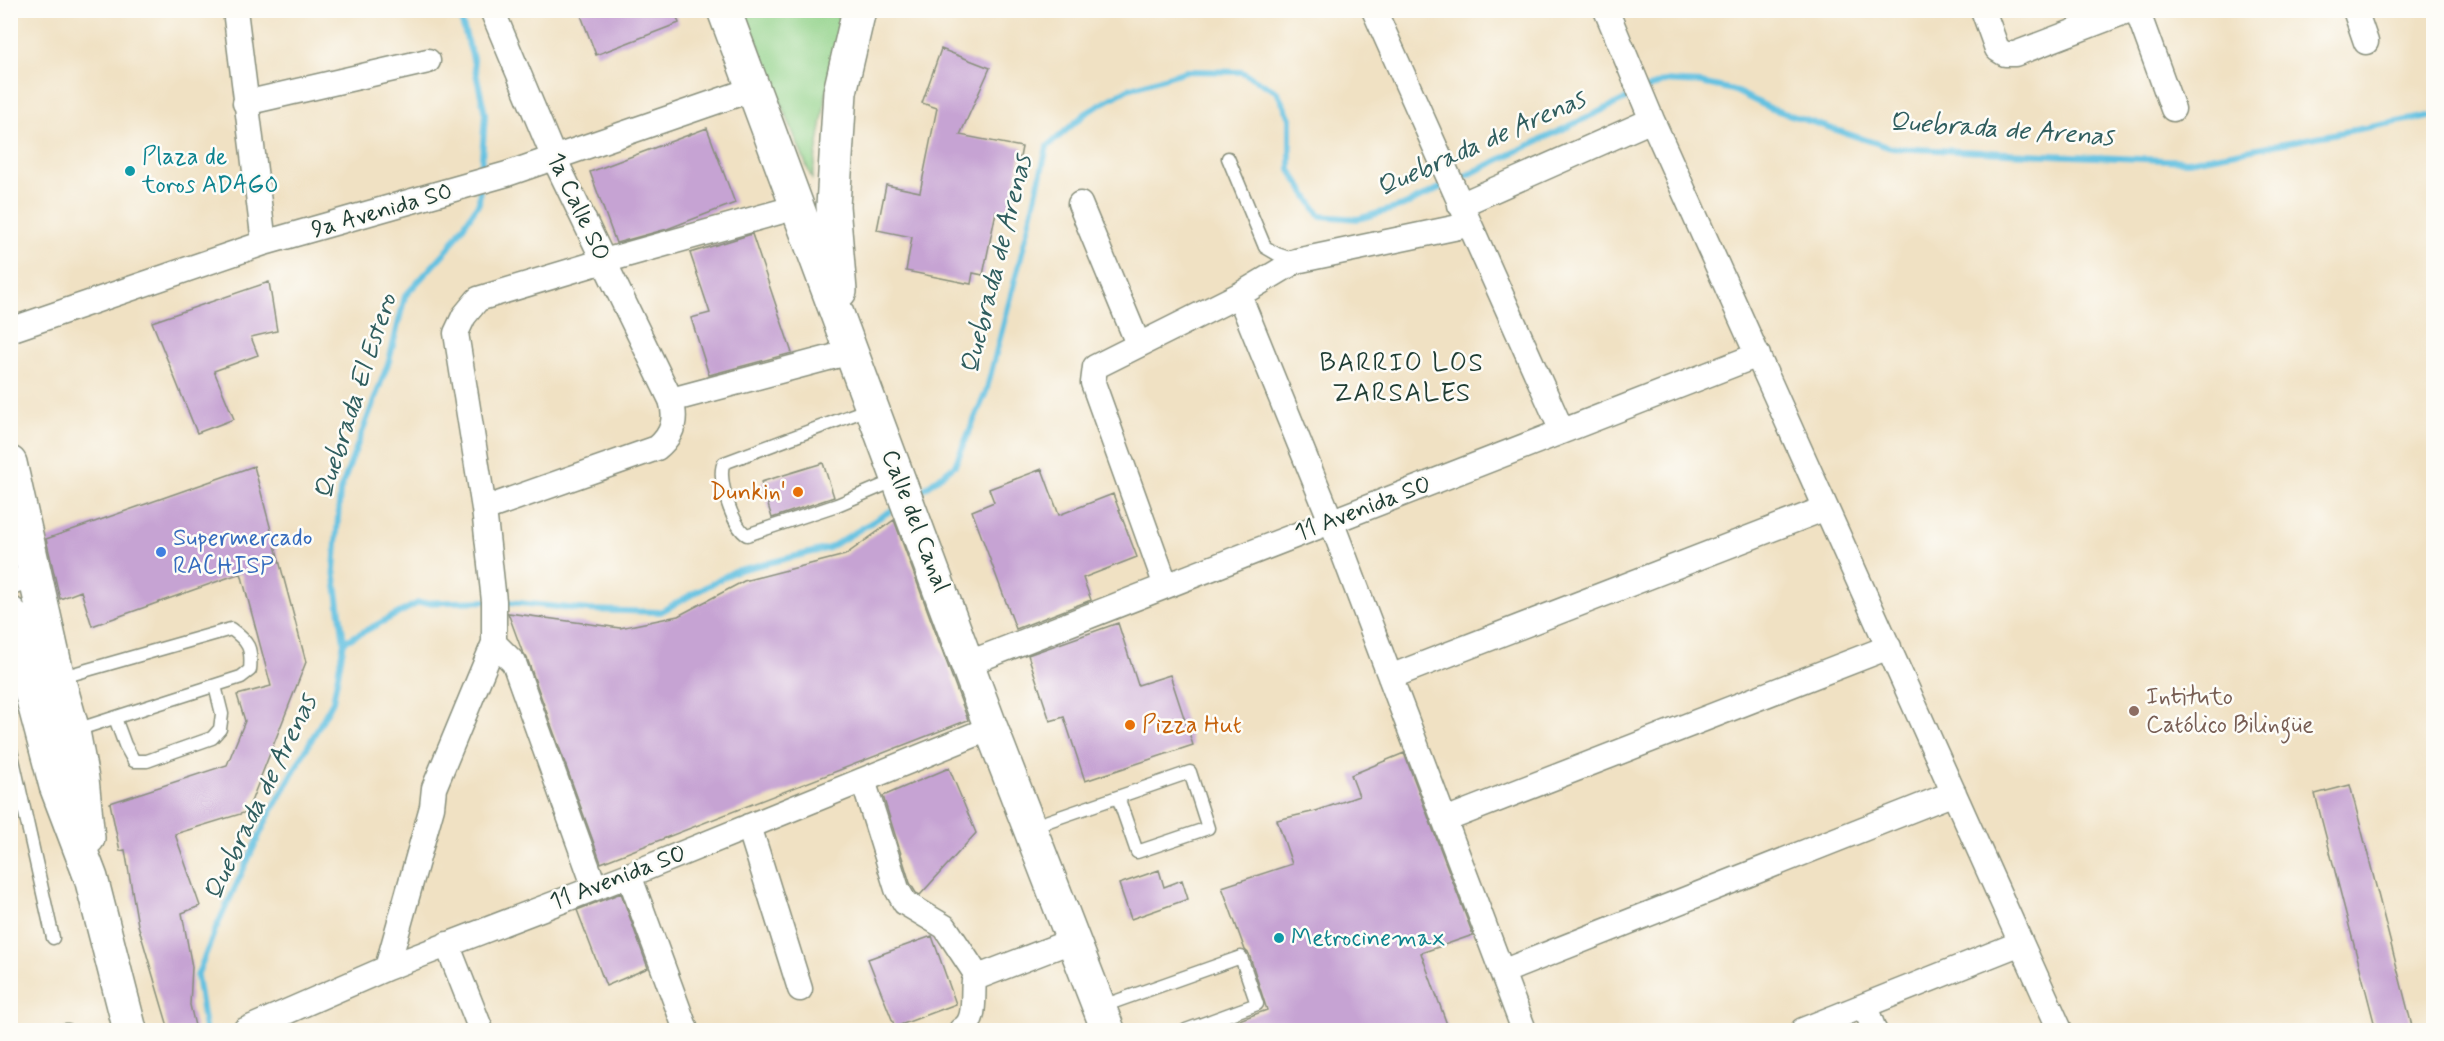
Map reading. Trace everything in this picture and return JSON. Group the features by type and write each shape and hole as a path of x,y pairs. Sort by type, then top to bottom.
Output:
{"main road":[{"name":"Calle del Canal","path":"724,10 969,663 991,728 1104,1019"},
{"path":"848,342 833,206 840,92 859,10"},
{"path":"10,463 24,579 58,678 73,731 82,779 91,878"},
{"path":"10,613 56,786 91,878 130,1030"}],"street":[{"path":"235,10 264,243"},
{"name":"1a Calle SO","path":"492,10 554,158 671,400"},
{"path":"1374,10 1442,167 1562,431"},
{"path":"1606,10 1649,114 2060,1030"},
{"path":"1983,10 1997,50 2005,54 2015,54 2130,10"},
{"path":"2137,10 2173,109"},
{"path":"2355,10 2366,42"},
{"path":"245,103 428,61"},
{"name":"9a Avenida SO","path":"10,330 264,243 507,174 753,89"},
{"path":"1166,586 1093,383 1095,367 1239,295 1296,261 1460,206 1649,114"},
{"path":"1080,204 1138,344"},
{"path":"387,968 432,807 434,788 494,643 494,601 484,509 456,333 464,316 478,299 797,207"},
{"path":"1239,295 1331,521 1524,1030"},
{"path":"484,509 657,448 664,443 673,427 675,418 671,400 848,342"},
{"name":"11 Avenida SO","path":"969,663 1758,355"},
{"path":"1390,677 1826,508"},
{"path":"494,643 514,663 595,888"},
{"path":"1444,820 1889,647"},
{"name":"11 Avenida SO","path":"245,1030 387,968 629,875 991,728"},
{"path":"863,780 897,889 905,903 945,927 978,977"},
{"path":"1502,972 1954,793"},
{"path":"749,826 800,989"},
{"path":"629,875 686,1030"},
{"path":"961,1030 967,1028 971,1020 974,981 978,977 1074,940"},
{"path":"1803,1030 2021,943"},
{"path":"447,944 481,1030"},
{"path":"1865,1006 1874,1030"}],"lane":[{"path":"1228,158 1265,247 1296,261"},
{"path":"872,408 724,463 720,469 721,480 728,500 739,529 747,534 900,483"},
{"path":"58,678 231,629 244,639 252,654 250,670 241,677 73,731"},
{"path":"115,718 125,746 134,761 147,761 212,738 220,729 222,714 215,686"},
{"path":"10,746 53,938"},
{"path":"1030,828 1118,797 1190,772 1208,828 1137,852 1118,797"},
{"path":"1104,1019 1241,957 1257,1004 1186,1030"}],"green space":[{"path":"744,11 846,11 826,96 812,179"}],"building":[{"path":"579,10 674,10 679,23 596,55"},
{"path":"941,49 990,68 960,135 1022,147 1009,215 996,212 983,275 973,273 971,284 906,271 912,237 877,230 886,185 920,192 937,108 922,103"},
{"path":"707,128 735,203 667,229 616,243 590,172"},
{"path":"752,234 792,353 709,375 691,318 710,313 690,253"},
{"path":"269,282 277,331 251,337 258,355 214,371 234,419 197,433 152,322"},
{"name":"Dunkin'","path":"823,463 834,497 772,518 761,482"},
{"path":"254,466 306,662 247,812 175,834 200,906 182,913 192,967 190,1005 196,1030 169,1030 138,925 125,850 120,851 110,803 227,765 245,721 237,695 271,686 241,573 92,626 81,591 60,599 46,539"},
{"path":"1042,469 1059,515 1113,494 1137,557 1083,578 1091,600 1016,629 972,511 994,502 989,489"},
{"path":"894,520 968,720 601,863 527,658 522,651 508,613 620,628 678,616 744,581 845,555"},
{"path":"1118,623 1138,685 1170,675 1193,745 1085,781 1064,717 1050,721 1028,655"},
{"path":"1404,753 1473,935 1421,953 1449,1030 1217,1030 1217,1028 1267,1010 1249,954 1245,950 1222,887 1292,864 1277,820 1316,811 1359,796 1351,775"},
{"path":"949,768 976,833 920,895 910,883 883,796"},
{"path":"2350,785 2413,1030 2376,1030 2315,794"},
{"path":"1159,870 1164,887 1182,880 1188,899 1131,919 1119,884"},
{"path":"621,893 648,968 606,986 577,910"},
{"path":"932,936 956,1004 895,1027 868,959"}],"waterway":[{"name":"Quebrada El Estero","path":"458,10 472,55 485,114 481,174"},
{"name":"Quebrada de Arenas","path":"914,497 955,465 986,392 1047,147 1086,113 1128,89 1186,71 1242,72 1277,92 1290,118 1290,170 1320,216 1358,219 1403,206 1446,185"},
{"name":"Quebrada de Arenas","path":"1645,90 1664,81 1701,83 1733,90 1772,109 1891,148 2188,161 2429,116 2434,117"},
{"name":"Quebrada de Arenas","path":"1455,181 1636,94"},
{"name":"Quebrada El Estero","path":"205,1028 197,976 216,928 267,819 333,701 344,642 334,570 340,491 389,361 405,296 448,249 479,203 480,187"},
{"name":"Quebrada de Arenas","path":"498,601 590,610 660,612 735,571 829,548 897,507"},
{"name":"Quebrada de Arenas","path":"344,642 418,603 488,601"}],"place":[{"name":"Plaza de toros ADAGO","path":"130,171"},
{"name":"Dunkin'","path":"798,492"},
{"name":"Supermercado RACHISP","path":"161,552"},
{"name":"Intituto Católico Bilingüe","path":"2134,711"},
{"name":"Pizza Hut","path":"1130,725"},
{"name":"Metrocinemax","path":"1279,938"}],"district":[{"name":"BARRIO LOS ZARSALES","path":"1402,379"}]}
